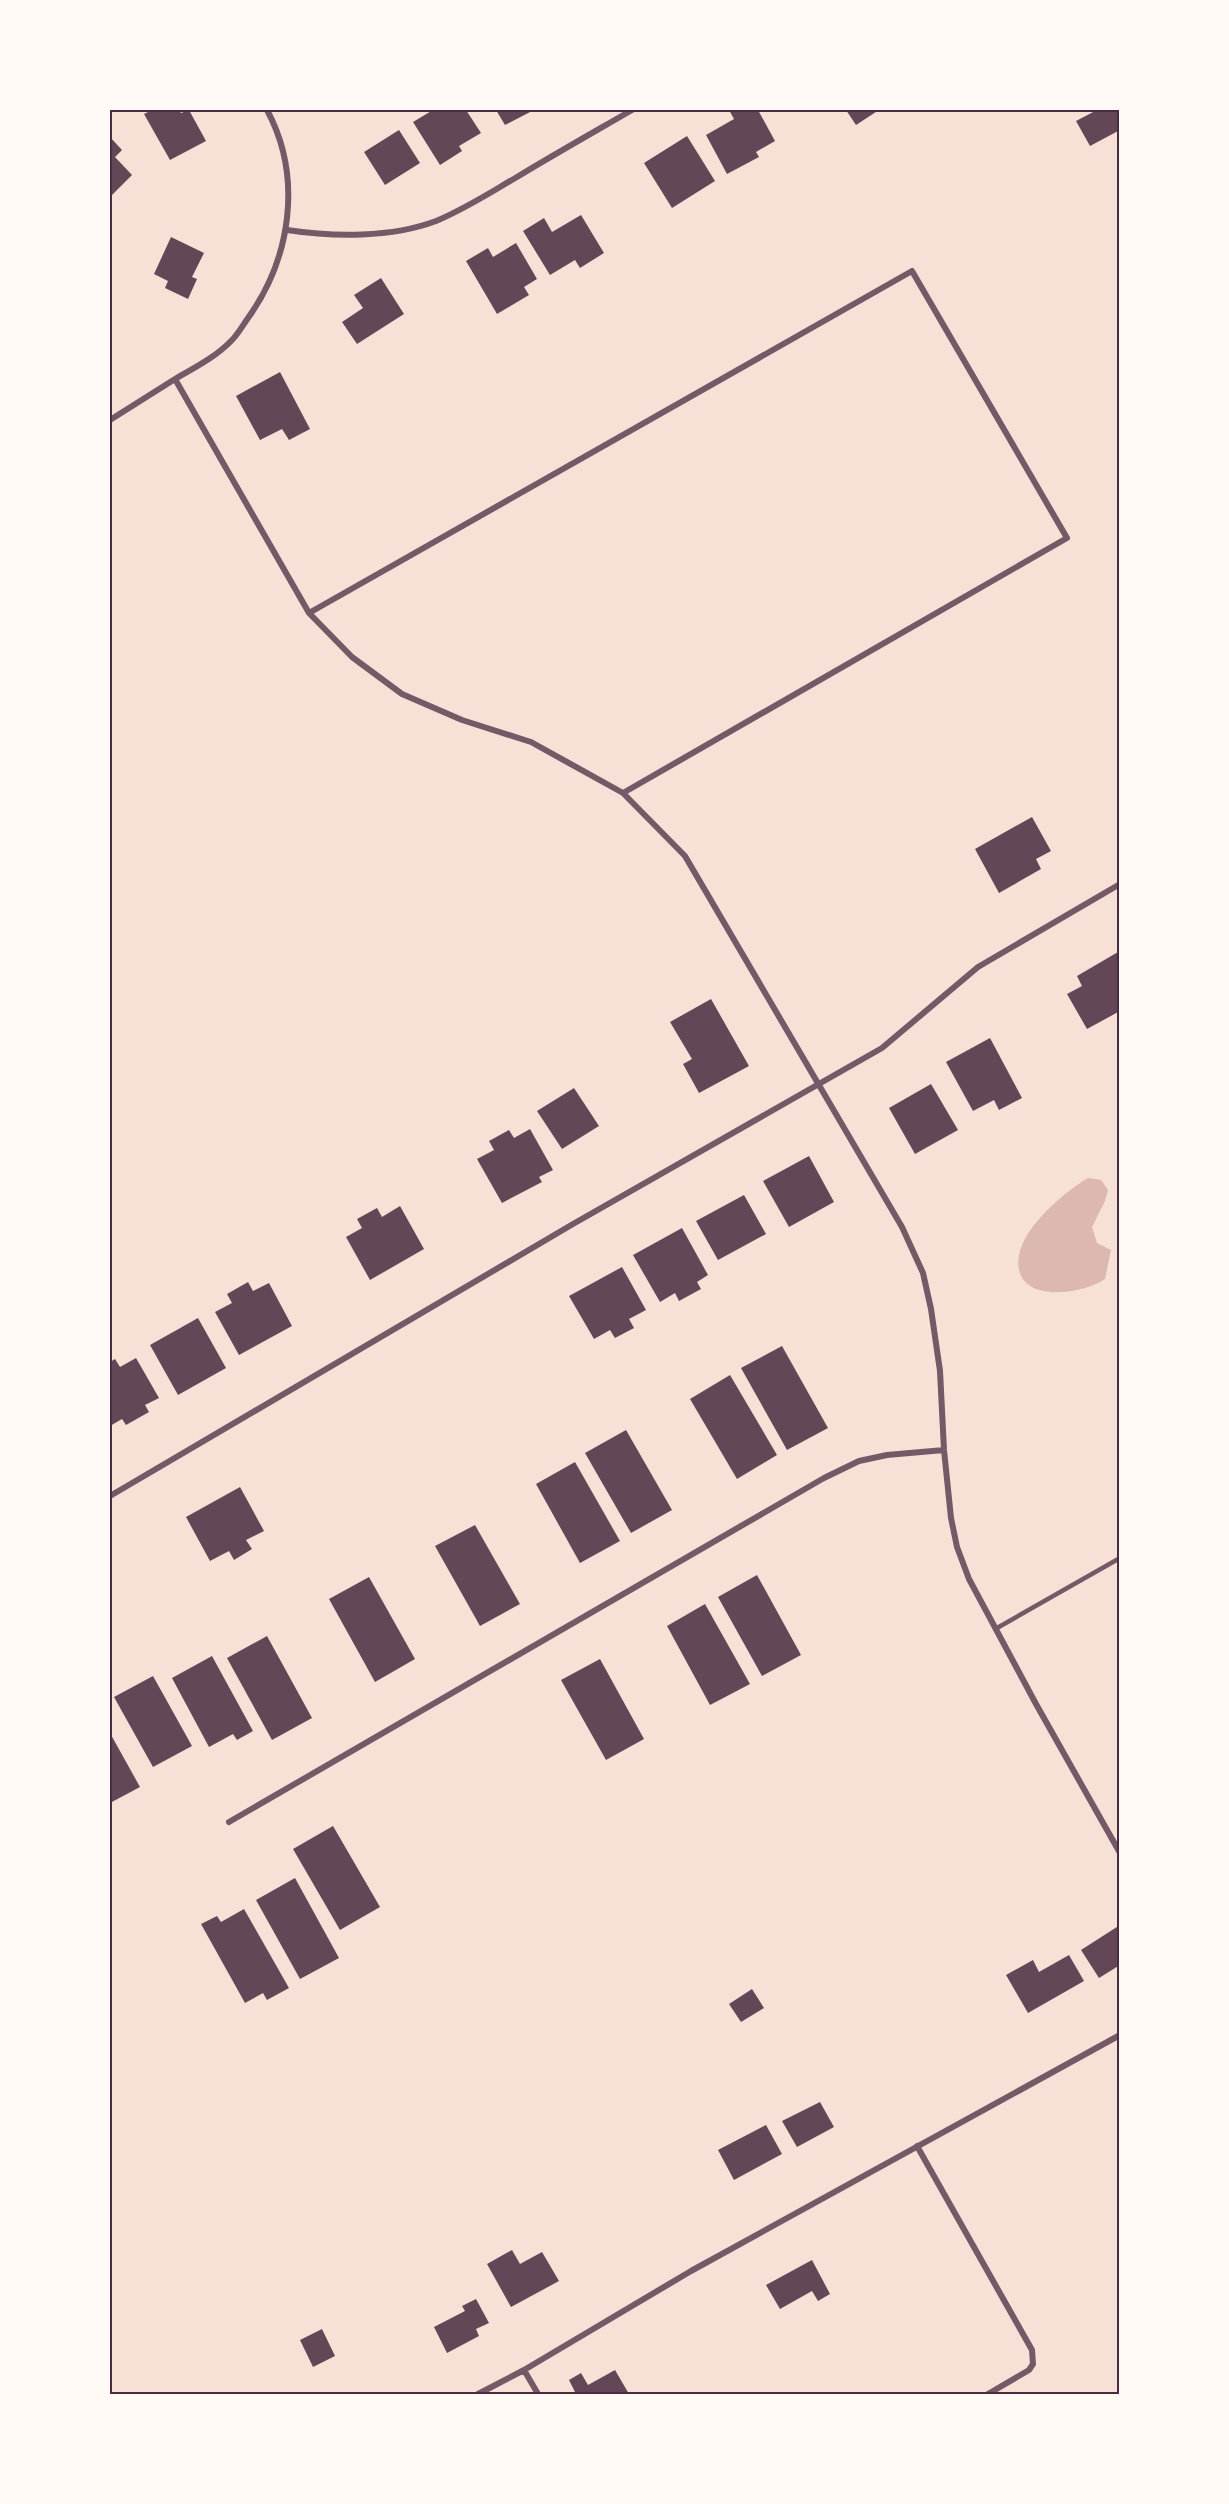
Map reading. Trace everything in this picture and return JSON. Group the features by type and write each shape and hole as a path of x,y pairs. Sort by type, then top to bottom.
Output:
{"street":[{"path":"110,420 210,358 232,340 268,286 281,255 287,230 289,205 287,177 281,149 267,110"},
{"path":"287,230 313,234 367,233 401,229 435,221 468,206 632,110"},
{"path":"309,613 912,271 1067,538 623,793"},
{"path":"175,379 309,613 352,657 402,694 462,720 531,742 623,793 685,856 902,1227 923,1273 940,1371 944,1450 951,1518 957,1547 969,1579 1119,1853"},
{"path":"110,1496 573,1224 882,1048 978,967 1119,884"},
{"path":"229,1822 825,1478 859,1461 886,1455 944,1450"},
{"path":"478,2394 524,2370 691,2271 1119,2035"},
{"path":"917,2146 1034,2357 1029,2370 988,2394"},
{"path":"524,2370 538,2394"}],"lane":[{"path":"997,1628 1119,1558"}],"shaded area":[{"path":"1088,1178 1101,1180 1108,1190 1092,1227 1097,1243 1111,1250 1105,1279 1094,1285 1065,1292 1036,1289 1026,1282 1019,1271 1022,1245 1036,1222 1046,1211"}],"building":[{"path":"152,110 179,110 181,113 189,110 206,141 170,160 144,114"},
{"path":"433,110 466,110 481,133 459,146 462,151 440,165 413,122"},
{"path":"496,110 534,110 505,125"},
{"path":"729,110 758,110 775,141 756,152 759,157 727,174 706,135 734,119"},
{"path":"846,110 879,110 856,125"},
{"path":"1097,110 1120,110 1120,130 1090,146 1076,121"},
{"path":"399,130 420,163 385,185 364,152"},
{"path":"687,136 715,181 672,208 644,163"},
{"path":"110,137 122,150 115,157 132,175 110,197"},
{"path":"581,215 604,253 580,268 575,260 550,275 523,231 544,218 552,232"},
{"path":"171,237 204,253 192,277 197,279 188,299 165,288 168,281 154,274"},
{"path":"516,243 537,279 524,287 529,295 497,314 466,261 488,248 493,257"},
{"path":"381,278 404,314 357,344 342,322 363,308 354,295"},
{"path":"280,372 310,429 289,440 282,429 260,440 236,396"},
{"path":"1032,817 1051,851 1036,859 1041,869 999,893 975,849"},
{"path":"1118,952 1120,1011 1087,1029 1067,994 1082,986 1077,976"},
{"path":"711,999 749,1066 699,1093 683,1064 692,1059 670,1022"},
{"path":"990,1038 1022,1098 999,1110 994,1100 973,1111 946,1062"},
{"path":"931,1084 958,1130 915,1154 889,1108"},
{"path":"574,1088 599,1126 562,1149 537,1111"},
{"path":"530,1129 553,1170 539,1177 542,1182 502,1203 477,1159 494,1150 489,1141 509,1130 514,1138"},
{"path":"809,1156 834,1202 789,1227 763,1181"},
{"path":"744,1195 766,1234 718,1260 696,1221"},
{"path":"400,1206 424,1249 370,1280 346,1237 362,1228 357,1219 377,1208 382,1217"},
{"path":"682,1228 708,1275 697,1282 701,1289 679,1301 675,1293 660,1302 633,1255"},
{"path":"622,1267 646,1310 629,1319 634,1328 615,1338 610,1330 594,1339 569,1296"},
{"path":"248,1282 253,1291 269,1283 292,1326 239,1355 215,1312 232,1303 227,1294"},
{"path":"198,1318 226,1368 178,1395 150,1345"},
{"path":"782,1346 828,1428 787,1450 741,1368"},
{"path":"136,1358 159,1398 145,1405 149,1412 126,1425 122,1419 110,1426 110,1362 115,1359 120,1367"},
{"path":"730,1375 777,1455 737,1479 690,1399"},
{"path":"626,1430 672,1510 631,1533 585,1453"},
{"path":"575,1462 620,1541 580,1563 536,1484"},
{"path":"240,1487 264,1531 246,1540 252,1549 234,1560 229,1551 210,1561 186,1517"},
{"path":"475,1525 520,1604 480,1626 435,1546"},
{"path":"757,1575 801,1655 762,1676 718,1597"},
{"path":"369,1577 415,1659 375,1682 329,1599"},
{"path":"705,1604 750,1684 710,1705 667,1626"},
{"path":"267,1636 312,1718 272,1740 227,1658"},
{"path":"212,1656 253,1731 237,1740 233,1734 209,1747 172,1678"},
{"path":"600,1659 644,1739 606,1760 561,1680"},
{"path":"153,1676 192,1746 153,1767 114,1697"},
{"path":"110,1733 140,1787 110,1803"},
{"path":"333,1826 380,1907 340,1930 293,1849"},
{"path":"295,1878 339,1958 300,1979 256,1900"},
{"path":"244,1909 289,1988 267,2000 263,1993 245,2003 201,1924 217,1916 221,1922"},
{"path":"1120,1925 1120,1965 1099,1978 1081,1950"},
{"path":"1069,1955 1084,1981 1028,2013 1006,1975 1033,1960 1039,1972"},
{"path":"752,1989 764,2008 741,2022 729,2004"},
{"path":"820,2102 834,2127 797,2147 782,2121"},
{"path":"766,2125 782,2154 734,2180 718,2150"},
{"path":"512,2250 520,2264 542,2252 559,2281 511,2307 487,2264"},
{"path":"812,2260 830,2294 818,2301 812,2291 780,2309 766,2285"},
{"path":"476,2299 489,2323 476,2329 479,2336 447,2353 434,2327 465,2311 462,2306"},
{"path":"322,2329 335,2356 313,2367 300,2340"},
{"path":"615,2370 629,2394 576,2394 569,2380 581,2373 588,2385"}]}
